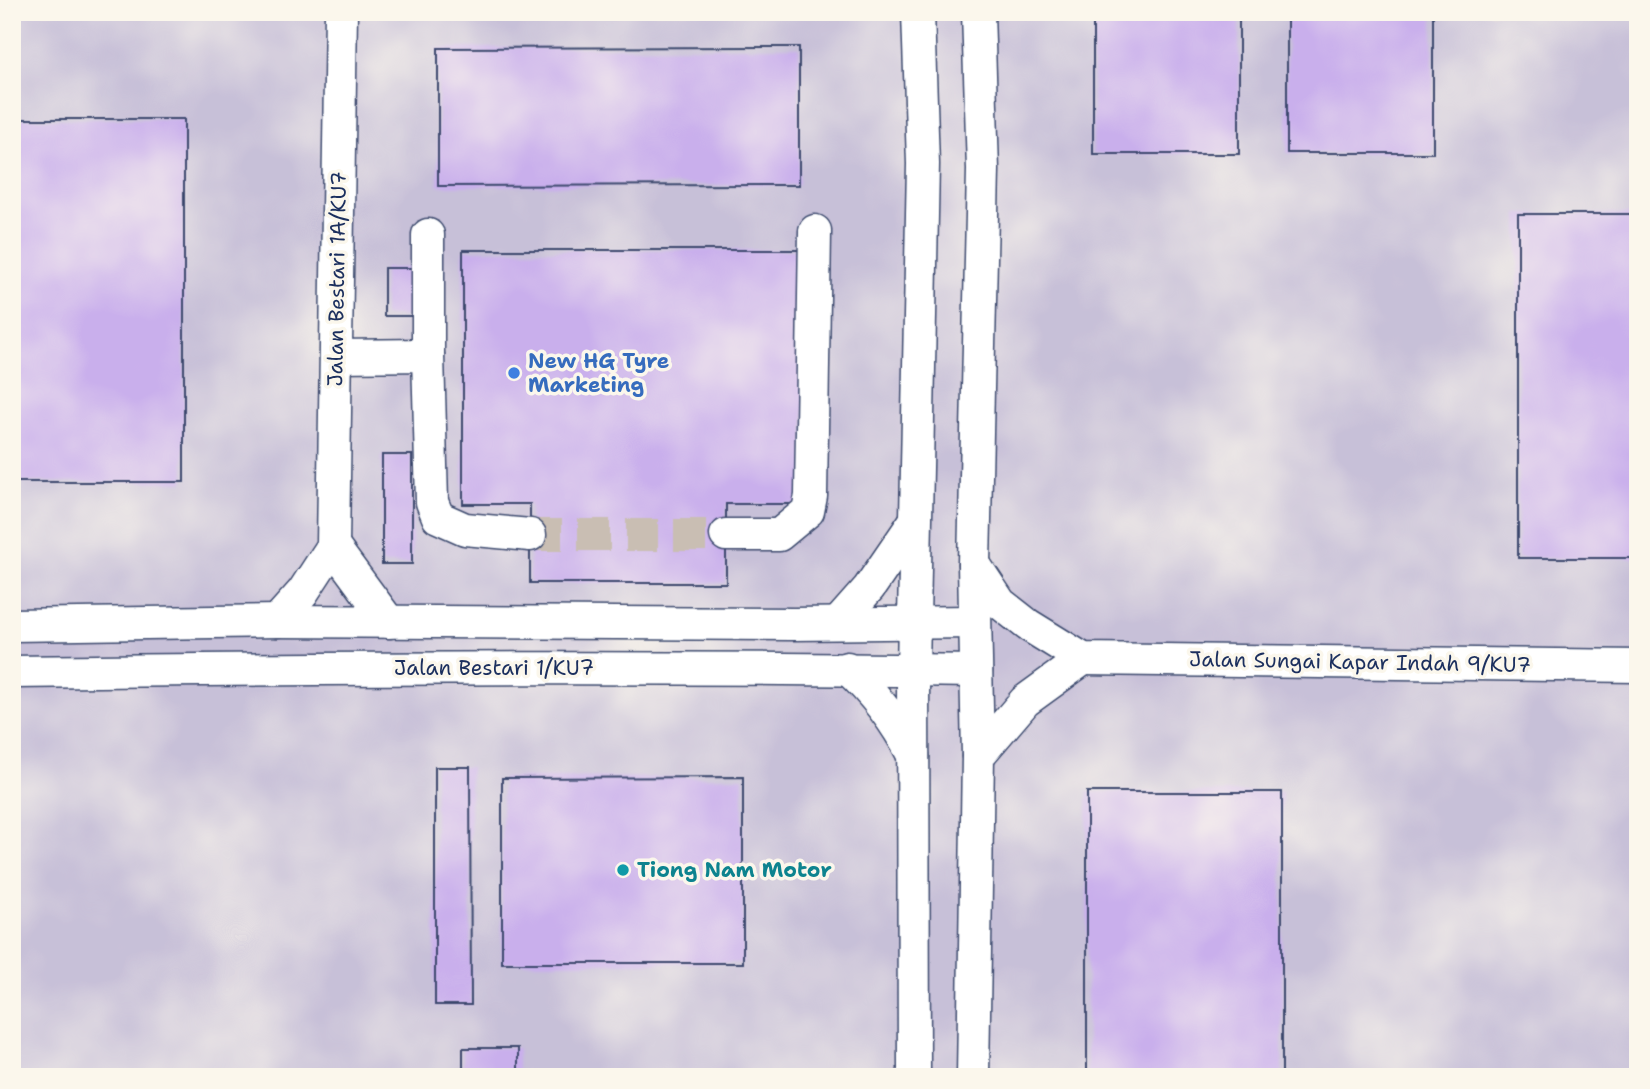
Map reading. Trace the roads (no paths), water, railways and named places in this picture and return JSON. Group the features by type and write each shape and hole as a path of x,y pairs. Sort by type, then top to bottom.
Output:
{"street":[{"name":"Jalan Bestari 1A/KU7","path":"333,546 341,12"},
{"path":"914,1077 913,670 923,164 918,12"},
{"path":"973,1077 978,756 974,564 983,170 978,12"},
{"path":"726,535 779,534 808,511 811,496 815,230"},
{"path":"428,235 432,502 438,517 465,529 530,536"},
{"path":"336,356 428,355"},
{"path":"838,623 869,588 915,521"},
{"path":"277,621 303,592 333,546 389,622"},
{"path":"974,564 1000,603 1028,625 1083,659 1025,701 978,756"},
{"path":"12,625 277,621 974,622"},
{"name":"Jalan Sungai Kapar Indah 9/KU7","path":"1083,659 1638,666"},
{"name":"Jalan Bestari 1/KU7","path":"12,672 279,668 847,668 976,671"},
{"path":"847,668 875,695 897,725 914,756"}],"tunnel":[{"path":"530,535 726,535"}],"place":[{"name":"New HG Tyre Marketing","path":"514,373"},
{"name":"Tiong Nam Motor","path":"623,870"}]}
